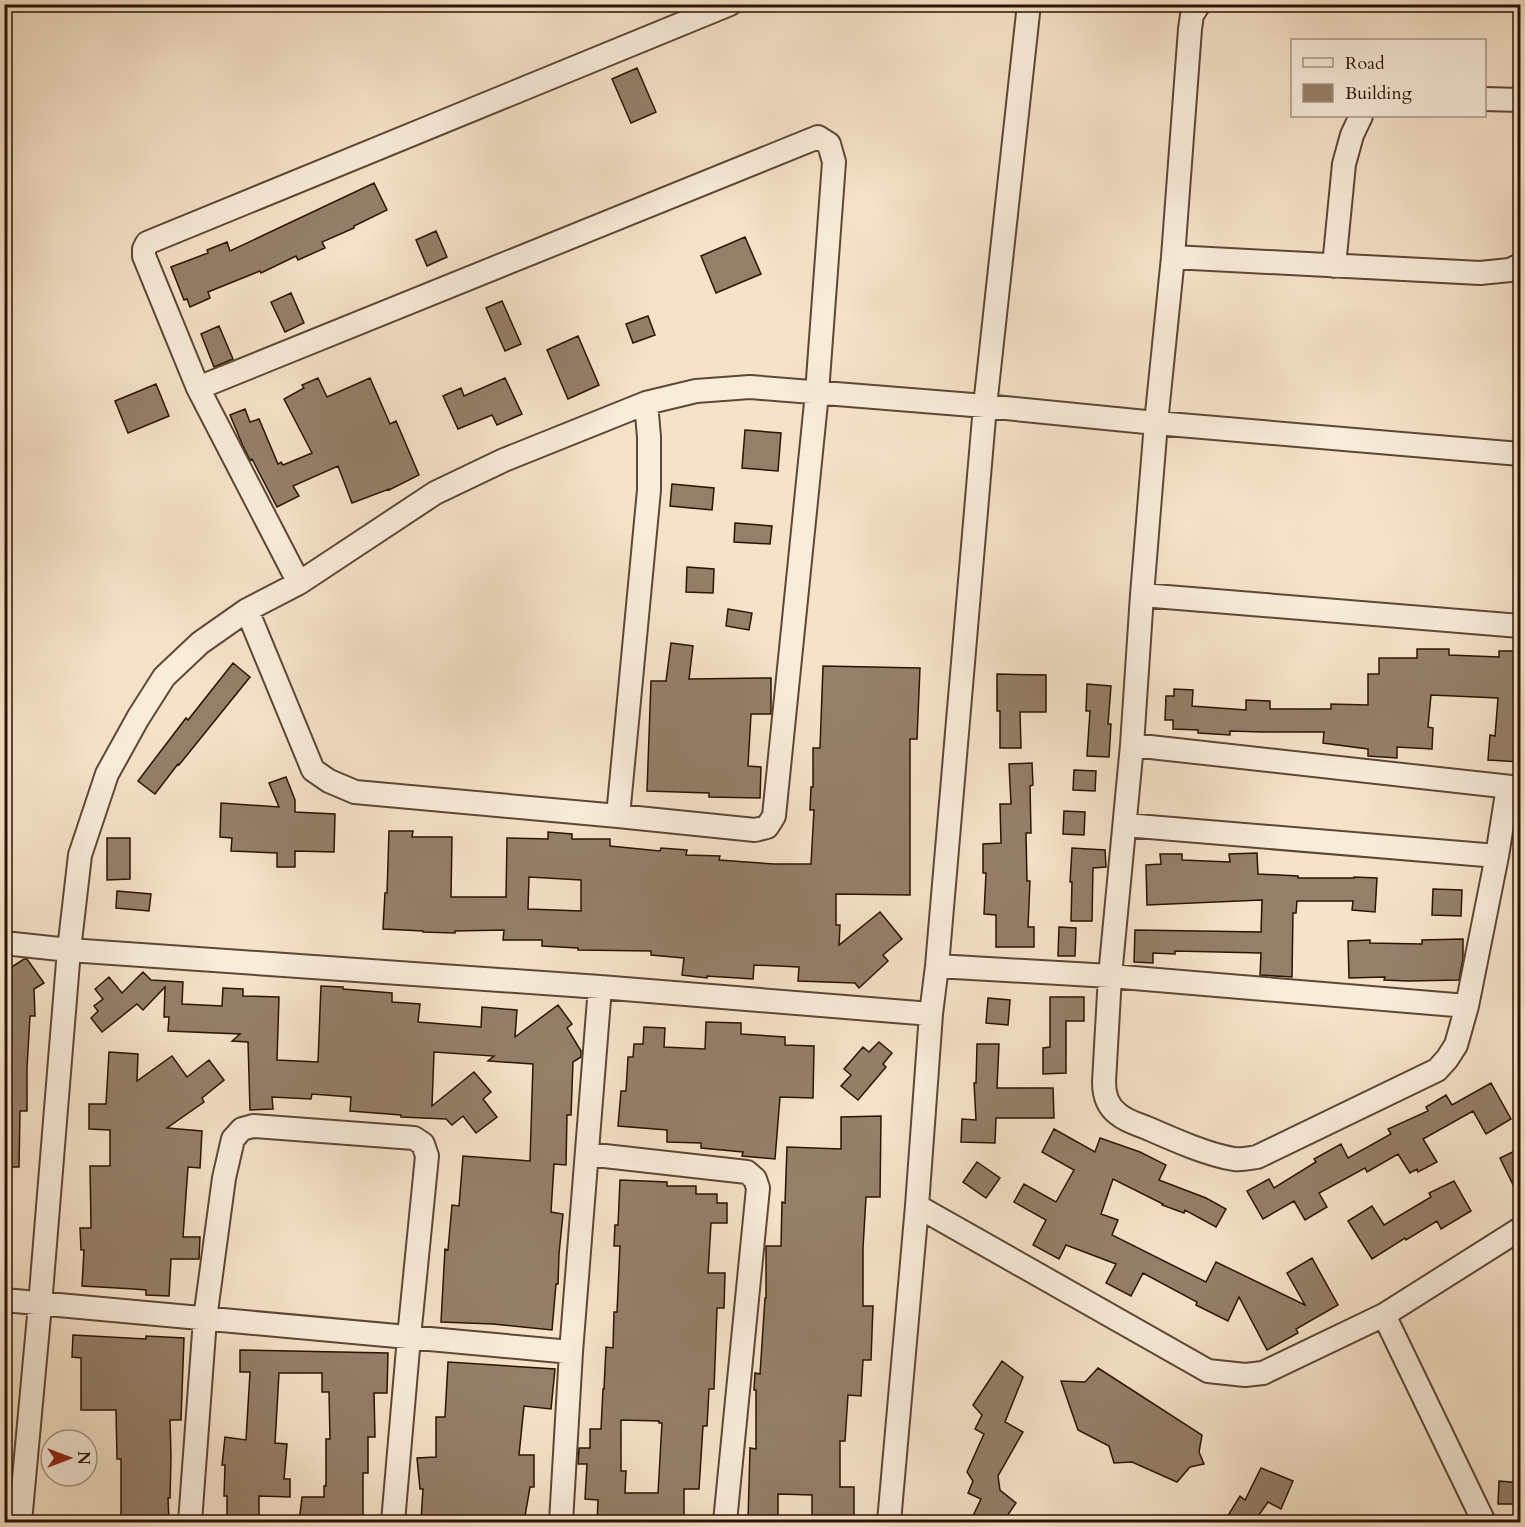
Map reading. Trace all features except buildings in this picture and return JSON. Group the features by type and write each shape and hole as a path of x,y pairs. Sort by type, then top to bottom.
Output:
{"street":[{"path":"299,582 198,388 144,256 147,243 730,4"},
{"path":"889,1522 985,406 1029,4"},
{"path":"1132,746 1514,787 1497,856 1467,1006 1456,1045 1437,1070 1257,1157 1235,1159 1214,1154 1128,1120 1117,1114 1109,1105 1104,1093 1110,976 1132,746 1142,595 1173,257 1190,29 1192,15 1199,4"},
{"path":"1486,99 1521,100"},
{"path":"1334,266 1344,164 1352,135 1361,117"},
{"path":"198,388 818,137 829,144 834,162 817,393 774,816 766,827 755,831 355,792 329,781 314,770 247,610"},
{"path":"1173,257 1480,273 1510,270 1521,265"},
{"path":"20,1522 69,950 80,855 107,774 138,718 164,677 200,643 247,610 299,582 435,493 504,460 646,403 696,391 750,387 1521,454"},
{"path":"618,816 649,490 650,437 646,403"},
{"path":"1142,595 1521,626"},
{"path":"1125,825 1497,856"},
{"path":"4,943 69,950 600,987 931,1014"},
{"path":"937,966 1110,976 1467,1006"},
{"path":"561,1522 571,1352 600,987"},
{"path":"190,1522 205,1319 224,1178 233,1139 242,1129 253,1126 414,1138 423,1143 428,1156 393,1522"},
{"path":"587,1154 747,1173 755,1179 758,1188 726,1522"},
{"path":"917,1206 1208,1371 1245,1375 1263,1373 1384,1315 1521,1228"},
{"path":"4,1300 571,1352"},
{"path":"1384,1315 1484,1522"}]}
